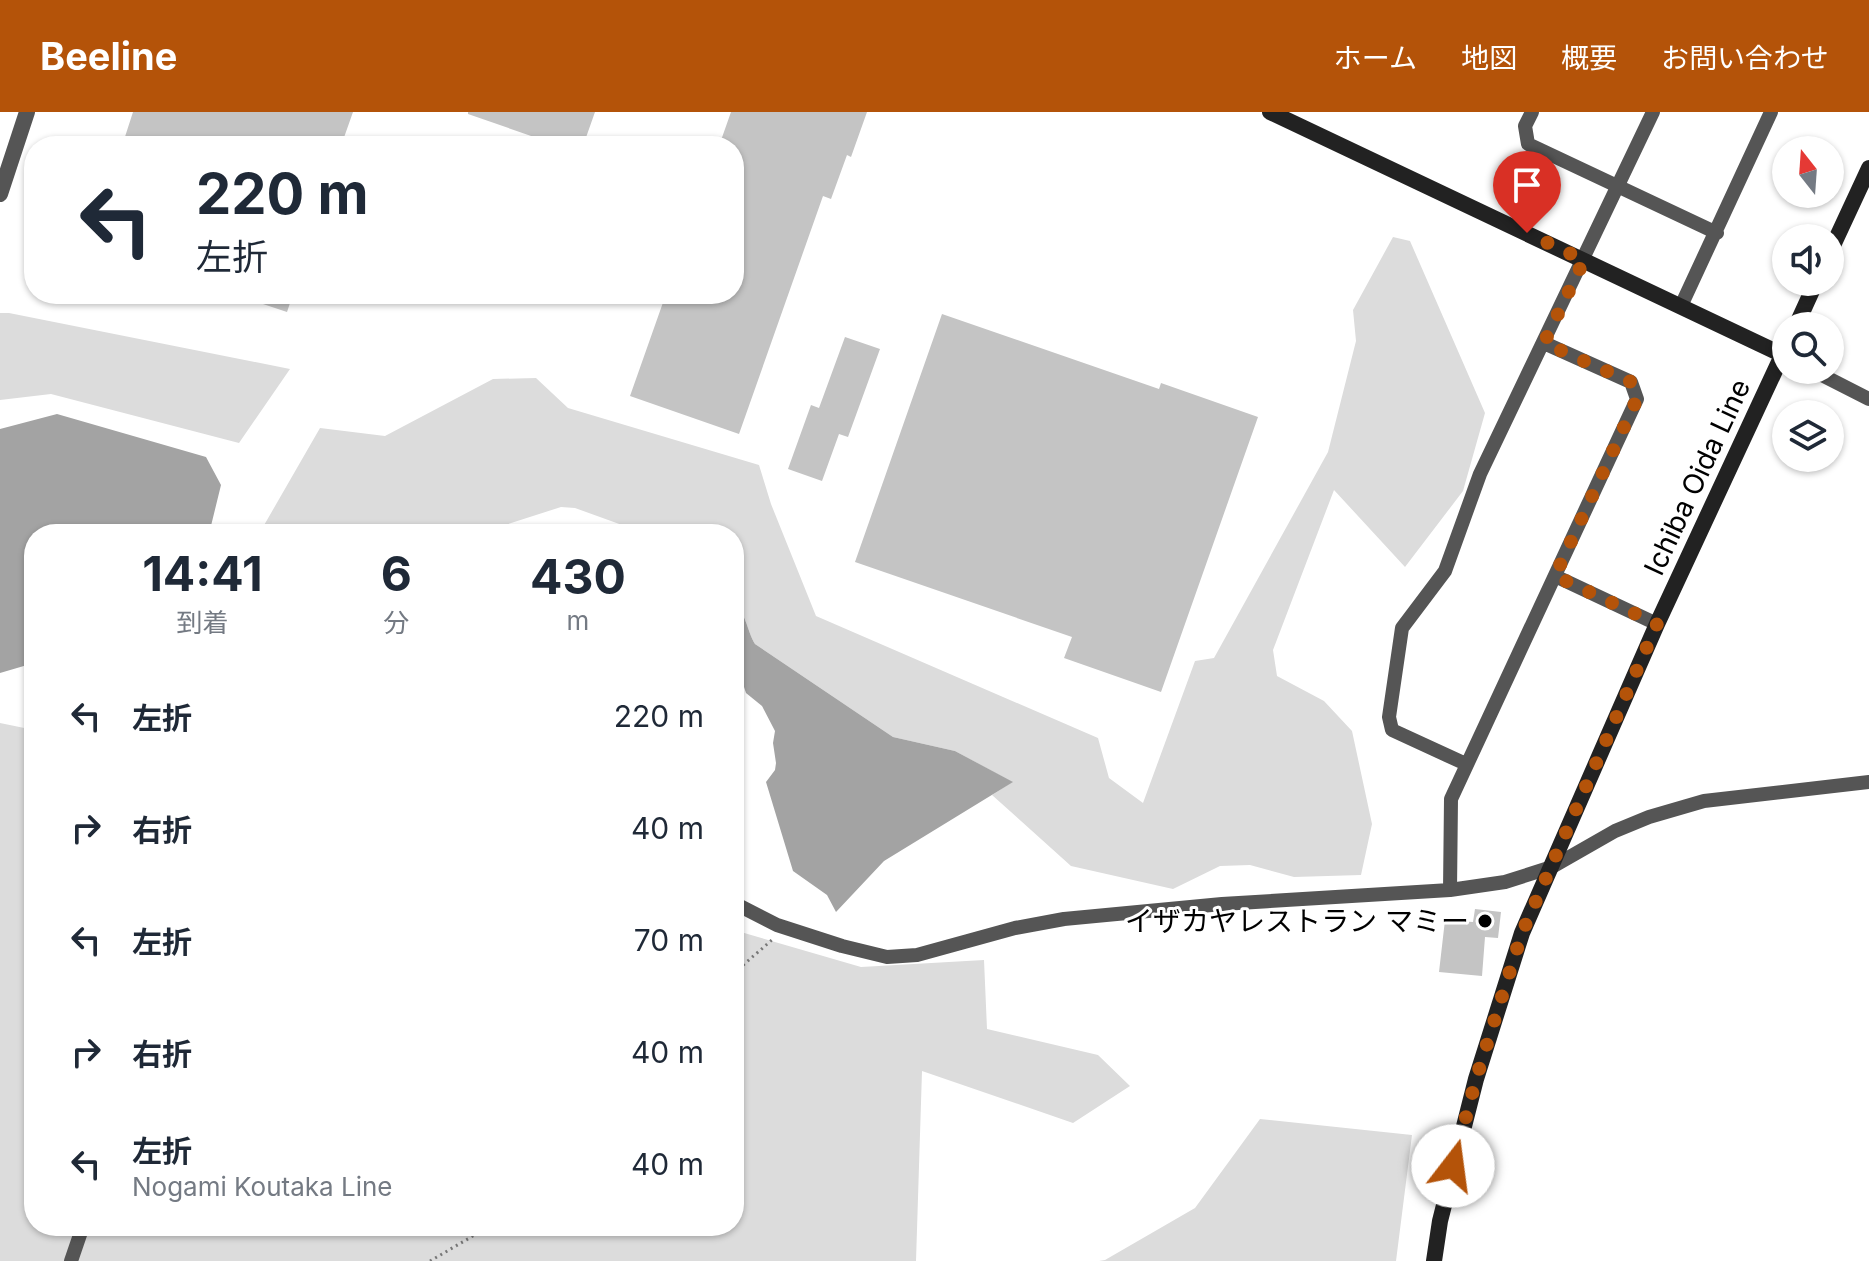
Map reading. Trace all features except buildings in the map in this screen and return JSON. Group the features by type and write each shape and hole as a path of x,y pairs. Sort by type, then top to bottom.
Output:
{"main road":[{"path":"1270,112 1772,347"},
{"path":"1843,224 1869,168"},
{"name":"Ichiba Oida Line","path":"1434,1261 1440,1221 1476,1079 1522,933 1657,624 1772,381"}],"street":[{"path":"0,194 27,112"},
{"path":"1532,112 1525,126 1528,144 1717,233"},
{"path":"1466,764 1392,730 1389,717 1402,628 1445,571 1480,474 1653,112"},
{"path":"1681,306 1771,112"},
{"path":"1450,890 1451,799 1637,399 1631,382 1544,343"},
{"path":"1840,384 1869,399"},
{"path":"1555,576 1657,624"},
{"path":"744,908 787,928 887,957 917,955 1015,928 1064,919 1222,904 1450,890 1505,882 1552,867 1615,831 1649,817 1704,801 1869,782"},
{"path":"71,1261 80,1236"}],"path":[{"path":"744,965 787,928"},
{"path":"430,1261 473,1236"}],"shaded area":[{"path":"1393,237 1410,241 1485,413 1463,491 1405,567 1334,490 1273,650 1277,676 1324,701 1352,731 1372,824 1361,875 1294,877 1250,865 1220,866 1173,889 1071,866 992,795 1012,782 955,751 893,737 755,644 744,617 744,524 619,524 575,508 561,507 508,524 265,524 320,428 385,436 493,379 536,378 568,408 759,465 771,504 816,616 1098,738 1109,778 1143,803 1195,661 1214,658 1328,452 1356,341 1353,310"},
{"path":"0,313 290,369 239,443 51,394 0,400"},
{"path":"57,414 206,457 221,485 211,524 24,524 24,666 0,673 0,429"},
{"path":"744,617 755,644 893,737 955,751 1013,782 884,861 836,912 827,895 793,871 766,782 775,770 775,731 762,706 746,693"},
{"path":"0,723 24,728 24,1236 744,1236 744,933 861,967 984,960 987,1029 1098,1055 1130,1086 1073,1123 922,1071 916,1261 0,1261"},
{"path":"1260,1119 1412,1135 1396,1261 1099,1261 1195,1208"}],"place":[{"name":"イザカヤレストラン マミー","path":"1485,921"}],"route":[{"path":"1453,1166 1476,1079 1522,933 1657,624 1555,576 1637,399 1631,382 1544,343 1584,260 1527,233"}]}
